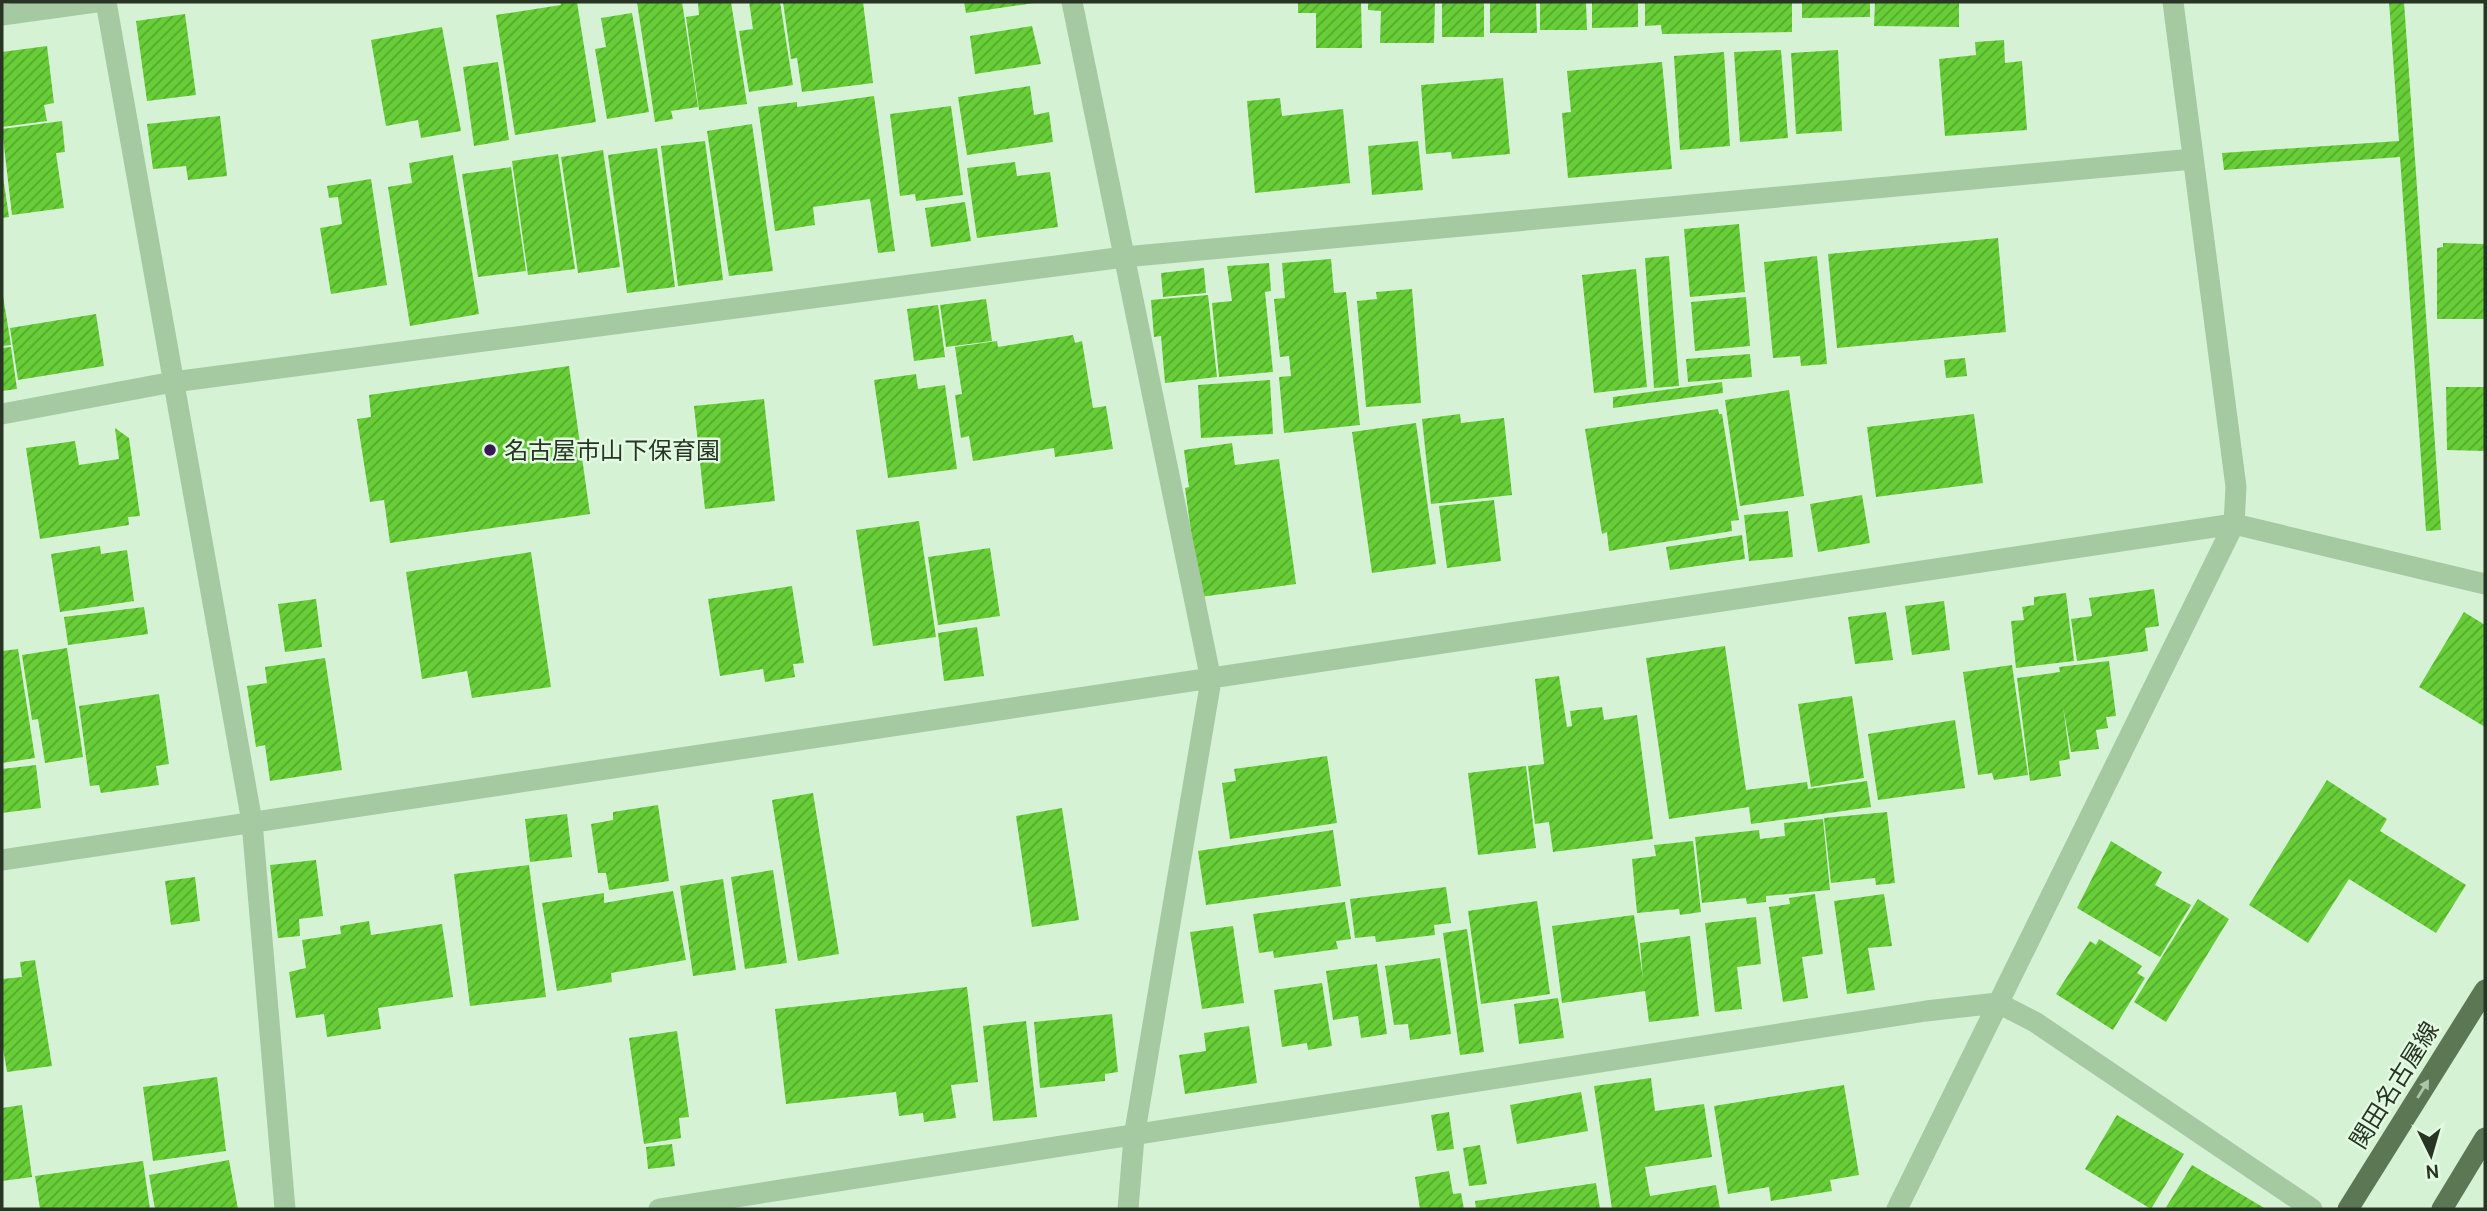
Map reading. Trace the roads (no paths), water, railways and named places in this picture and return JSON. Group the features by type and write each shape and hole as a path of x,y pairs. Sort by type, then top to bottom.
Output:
{"main road":[{"name":"関田名古屋線","path":"2348,1209 2485,990"},
{"path":"2442,1209 2485,1138"}],"street":[{"path":"2,15 96,2"},
{"path":"106,2 251,822 285,1209"},
{"path":"1072,2 1211,680 1134,1137 1128,1209"},
{"path":"1897,1209 2234,524 2236,487 2173,2"},
{"path":"2,414 173,382 1124,257 2193,159"},
{"path":"2,860 2234,524 2485,584"},
{"path":"659,1209 1134,1137 1926,1011 1998,1003 2035,1022 2312,1209"}],"place":[{"name":"名古屋市山下保育園","path":"490,450"}]}
